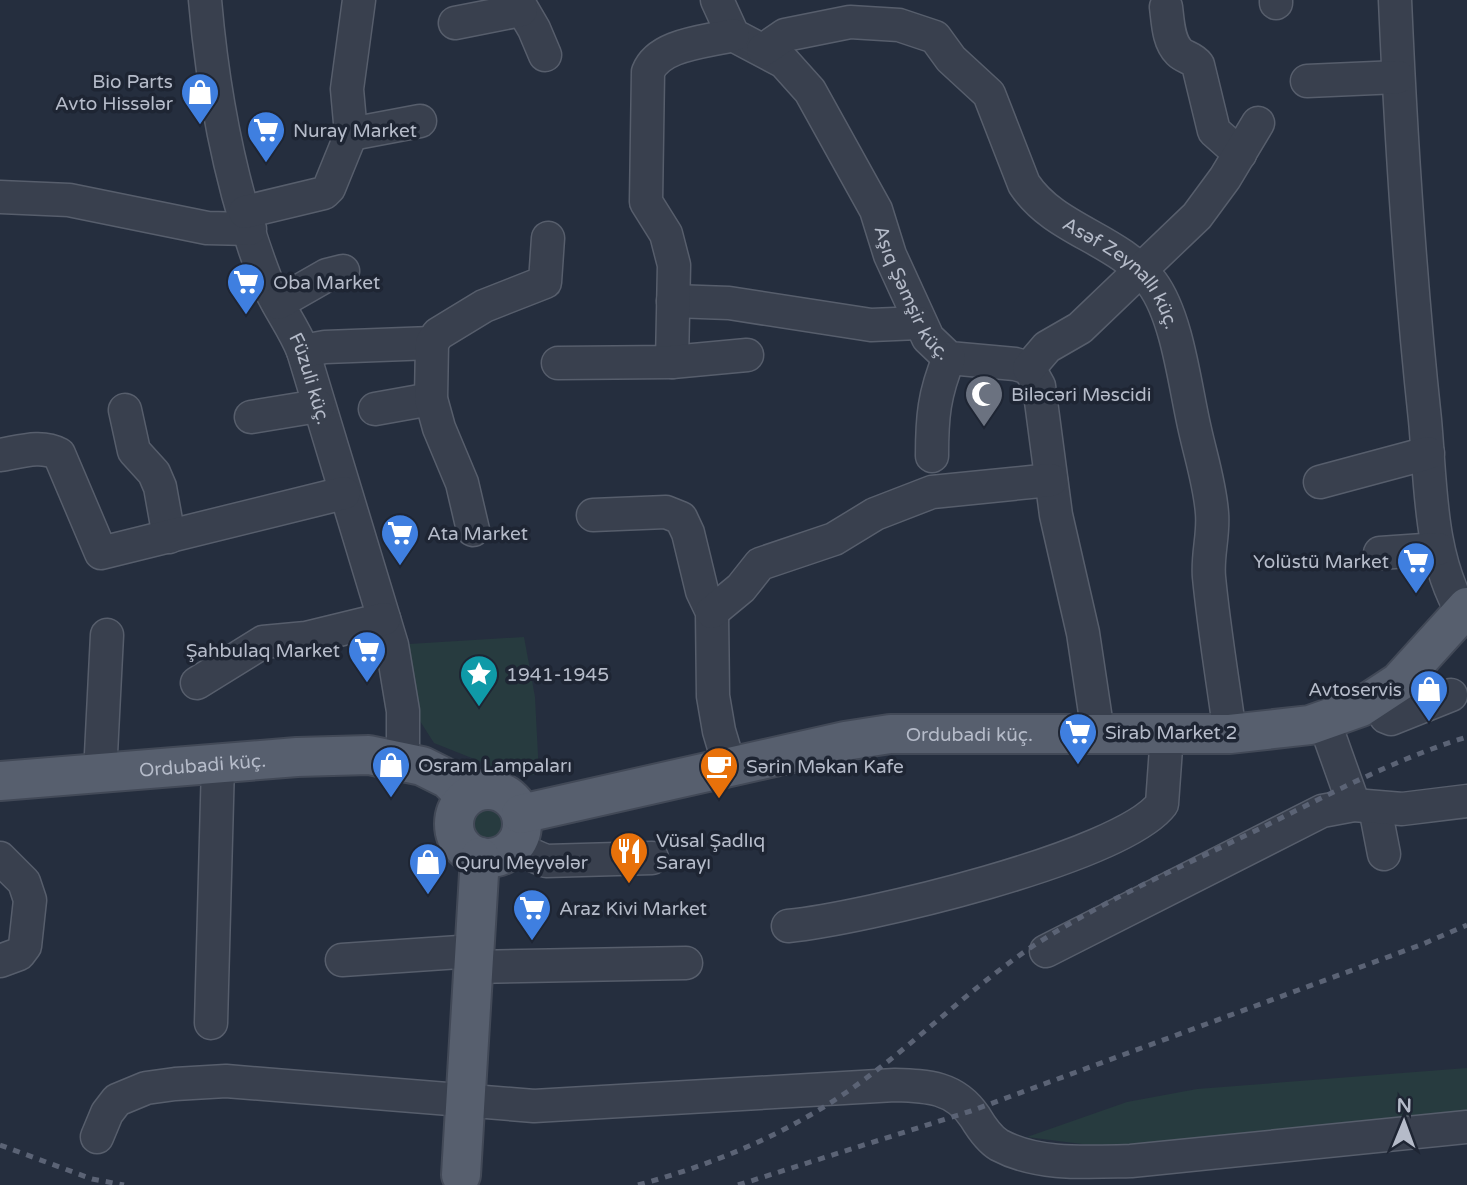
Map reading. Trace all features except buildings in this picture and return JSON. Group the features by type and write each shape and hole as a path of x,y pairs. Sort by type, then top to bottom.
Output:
{"main road":[{"name":"Ordubadi küç.","path":"505,839 730,768 845,741 890,734 1230,734 1275,731 1324,721 1378,697 1399,681 1465,610"},
{"name":"Ordubadi küç.","path":"0,781 335,754 403,760 447,779 466,797"},
{"path":"461,1175 474,959 505,839 508,796 487,790 466,797 454,819 460,843 505,839"}],"street":[{"name":"Füzuli küç.","path":"205,0 215,91 248,220 265,277 278,303 289,317 303,351 384,620 403,711 403,760"},
{"path":"0,197 69,200 207,229 248,220 324,193 330,188 351,134 347,89 359,0"},
{"path":"672,362 674,265 666,234 646,202 648,72 652,62 663,54 733,35 718,0"},
{"path":"1395,0 1415,323 1438,549 1450,590 1465,610"},
{"path":"455,23 519,5 534,29 545,55"},
{"path":"1166,7 1172,42 1177,51 1194,59 1198,65 1214,131 1240,154"},
{"name":"Asəf Zeynallı küç.","path":"764,50 785,35 850,22 899,25 935,37 951,59 989,94 1010,150 1033,198 1050,214 1110,247 1141,271 1157,292 1173,336 1210,497 1212,528 1208,564 1230,734"},
{"name":"Aşıq Şəmşir küç.","path":"733,35 784,62 810,91 876,210 890,255 919,323 939,351 949,358 1015,363 1029,368"},
{"path":"1307,81 1398,77"},
{"path":"351,134 420,121"},
{"path":"1098,733 1083,633 1062,548 1039,386 1029,368 1047,347 1080,328 1197,216 1258,123"},
{"path":"473,530 462,483 430,399 432,343 438,334 484,306 545,282 548,238"},
{"path":"278,303 327,275 343,271"},
{"path":"673,300 729,303 871,325 919,323"},
{"path":"303,351 325,347 432,343"},
{"path":"558,363 672,362 747,355"},
{"path":"932,456 933,407 949,358"},
{"path":"375,409 430,399"},
{"path":"251,417 318,406"},
{"path":"124,410 134,451 154,473 160,487 169,537"},
{"path":"0,455 35,449 51,449 59,454 101,553 344,493"},
{"path":"1320,482 1428,453"},
{"path":"712,612 741,588 760,564 834,539 875,514 932,492 1051,480"},
{"path":"593,515 666,512 681,518 688,533 702,591 712,612 715,707 730,768"},
{"path":"1380,553 1438,549"},
{"path":"197,682 263,642 306,638 384,620"},
{"path":"100,774 107,635"},
{"path":"1378,697 1386,717 1391,719 1451,695"},
{"path":"1324,721 1384,854"},
{"path":"788,926 831,922 876,911 1077,855 1111,840 1145,821 1162,804 1167,734"},
{"path":"211,1023 218,764"},
{"path":"1046,951 1322,811 1364,806 1402,809 1467,801"},
{"path":"505,839 546,861 652,859"},
{"path":"0,858 24,882 30,900 24,946 19,954 0,961"},
{"path":"342,960 474,959 686,963"},
{"path":"97,1137 107,1113 117,1100 146,1088 226,1081 467,1101 556,1105 895,1085 925,1086 942,1088 961,1099 996,1143 1016,1153 1053,1160 1131,1161 1467,1127"}],"green space":[{"path":"524,637 535,697 539,775 512,774 434,743 420,721 409,644"},
{"path":"488,808 499,812 503,823 499,834 488,838 477,834 473,823 477,812"},
{"path":"1467,1068 1467,1111 1105,1147 1027,1137 1127,1102 1197,1089"}],"railway":[{"path":"638,1185 723,1157 777,1133 829,1104 877,1070 1010,962 1060,929 1144,884 1361,779 1467,737"},
{"path":"738,1185 971,1111 1423,944 1467,925"},
{"path":"0,1145 92,1179 124,1185"}],"place":[{"name":"Bio Parts Avto Hissələr","path":"200,126"},
{"name":"Nuray Market","path":"266,164"},
{"name":"Oba Market","path":"246,316"},
{"name":"Biləcəri Məscidi","path":"984,428"},
{"name":"Ata Market","path":"400,567"},
{"name":"Yolüstü Market","path":"1416,595"},
{"name":"Şahbulaq Market","path":"367,684"},
{"name":"1941-1945","path":"479,708"},
{"name":"Avtoservis","path":"1429,723"},
{"name":"Sirab Market 2","path":"1078,766"},
{"name":"Osram Lampaları","path":"391,799"},
{"name":"Sərin Məkan Kafe","path":"719,800"},
{"name":"Vüsal Şadlıq Sarayı","path":"629,885"},
{"name":"Quru Meyvələr","path":"428,896"},
{"name":"Araz Kivi Market","path":"532,942"}]}
